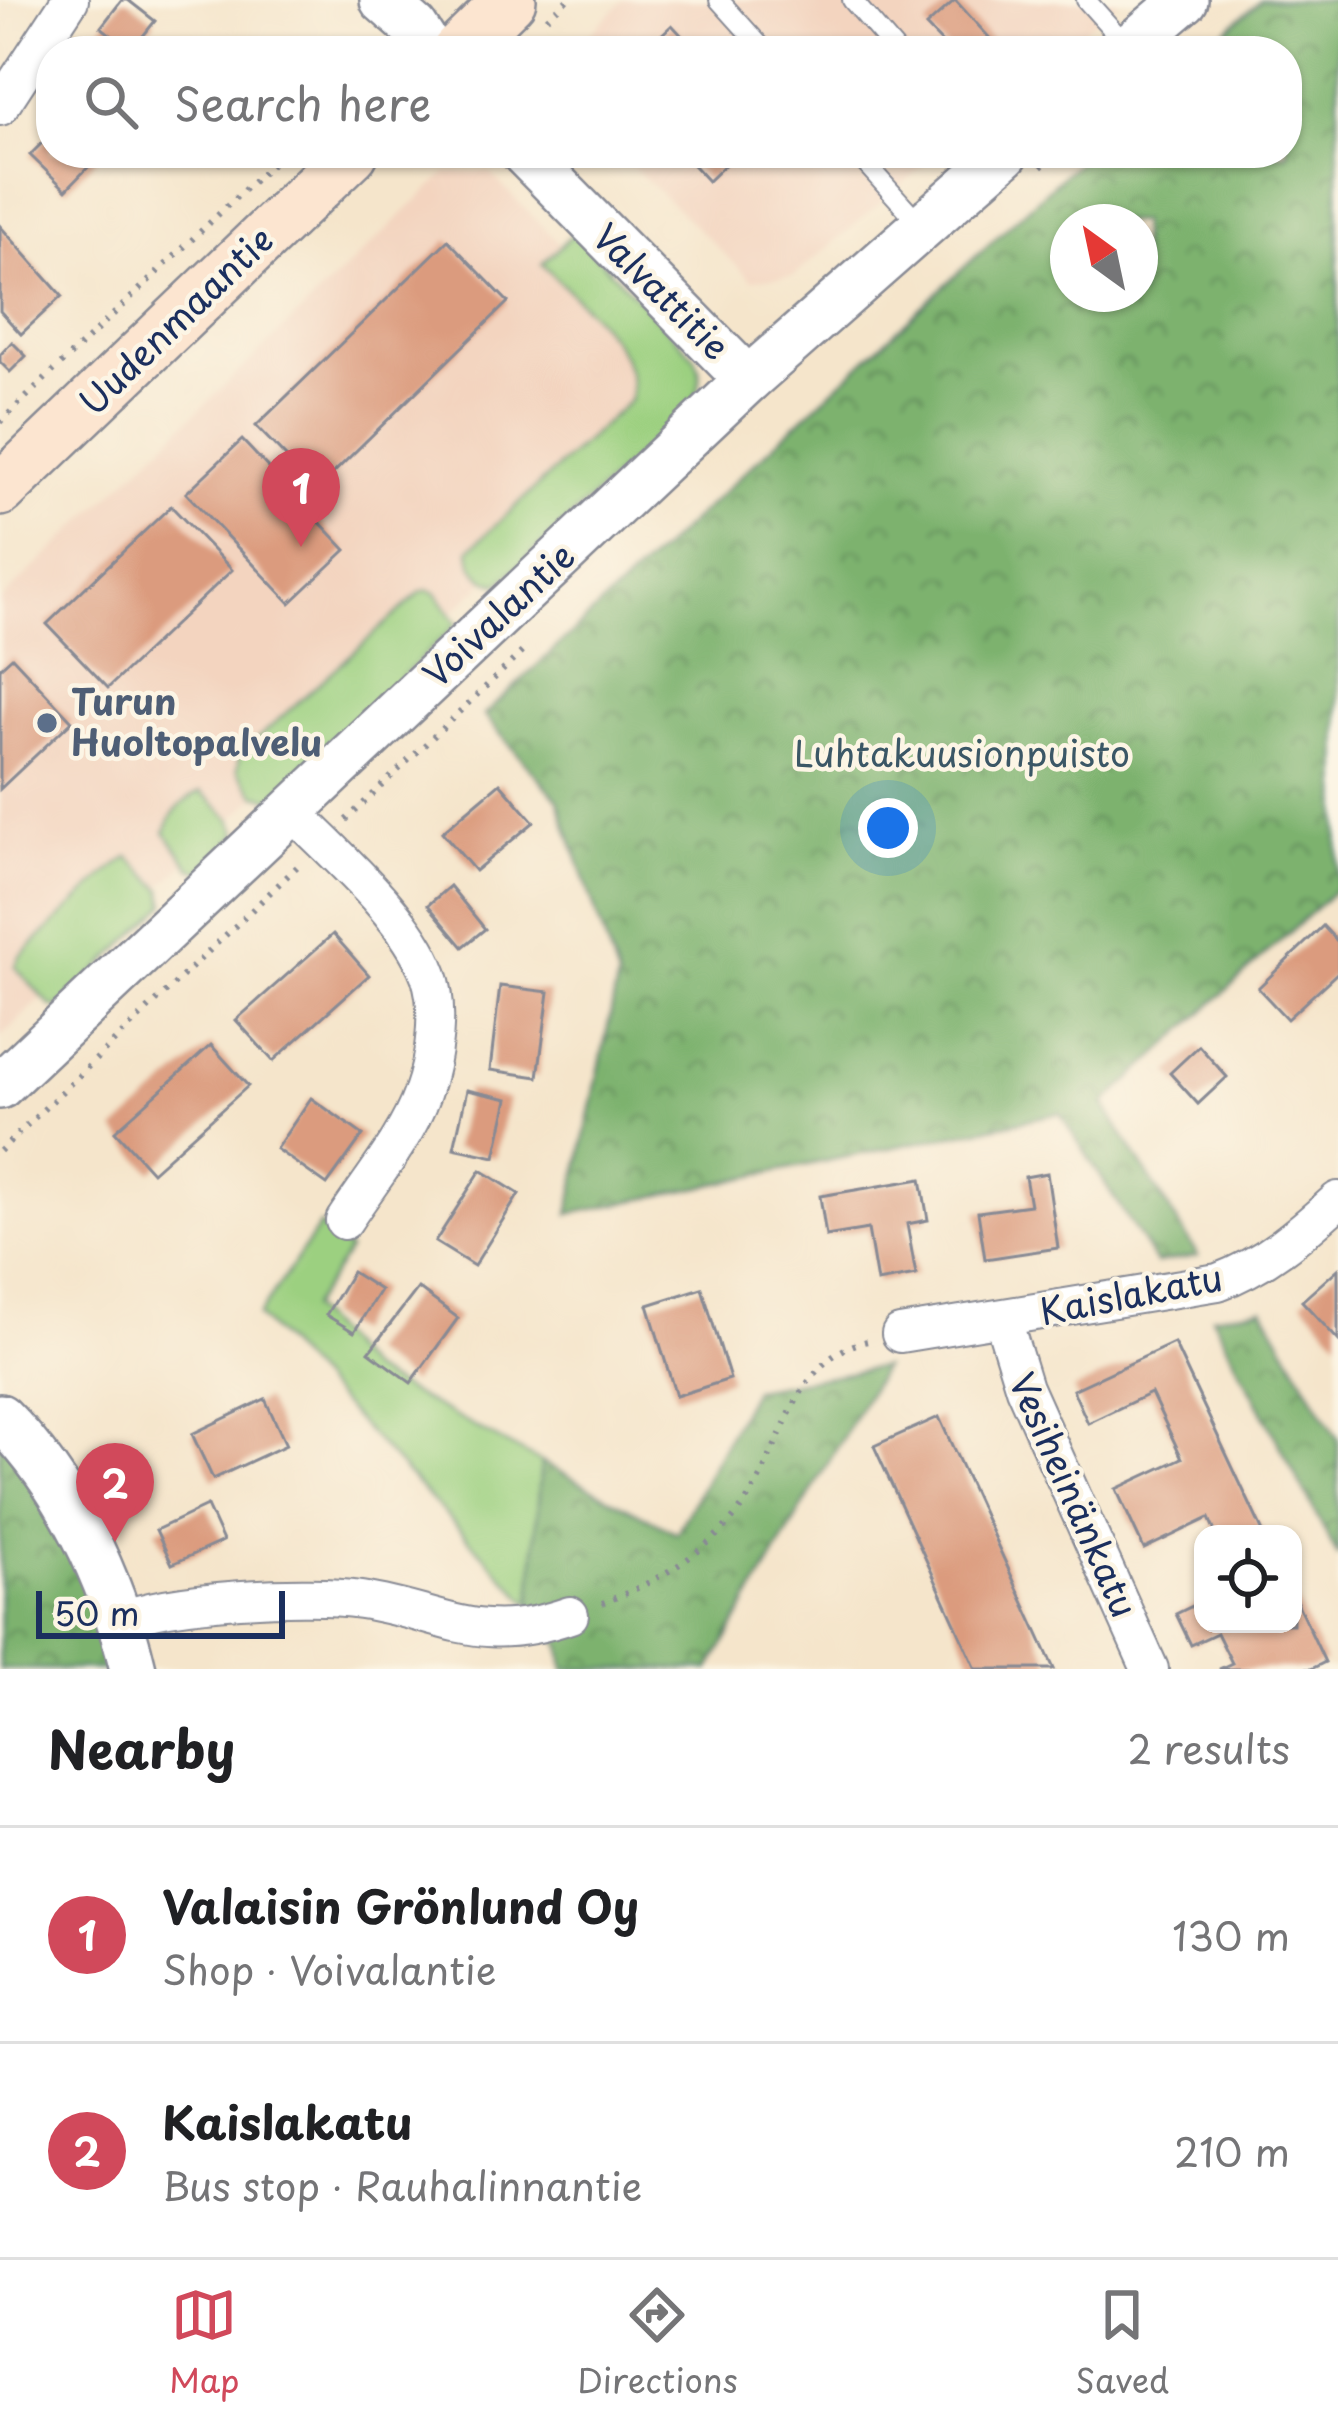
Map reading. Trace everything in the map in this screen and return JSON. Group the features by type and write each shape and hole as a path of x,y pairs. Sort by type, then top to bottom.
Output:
{"main road":[{"path":"474,36 511,0"},
{"name":"Uudenmaantie","path":"0,490 336,168"}],"street":[{"path":"46,36 70,0"},
{"path":"383,0 420,36"},
{"path":"1142,36 1185,0"},
{"path":"0,107 36,52"},
{"name":"Valvattitie","path":"539,168 748,380"},
{"name":"Voivalantie","path":"0,1086 308,826 748,380 995,168"},
{"path":"308,826 387,910 418,955 434,994 423,1092 344,1220"},
{"name":"Kaislakatu","path":"900,1334 1218,1282 1276,1254 1338,1200"},
{"name":"Vesiheinänkatu","path":"1003,1320 1024,1388 1150,1669"},
{"path":"0,1417 76,1518 121,1620 133,1669"},
{"path":"121,1620 146,1609 303,1596 380,1604 483,1630 538,1626 570,1615"}],"lane":[{"path":"719,0 751,36"},
{"path":"852,0 883,36"},
{"path":"1086,0 1116,36"},
{"path":"870,168 922,226"}],"path":[{"path":"0,422 267,168"},
{"path":"0,1151 308,826 524,650"},
{"path":"570,1615 643,1585 710,1542 746,1502 813,1373 840,1350 900,1334"}],"shaded area":[{"path":"624,0 1119,0 1077,36 587,36"},
{"path":"634,168 921,168 794,276 752,280"},
{"path":"489,172 677,364 672,406 0,1038 0,601 446,173"}],"green space":[{"name":"Luhtakuusionpuisto","path":"1261,0 1338,0 1338,887 1104,1104 1198,1256 1156,1263 1060,1113 569,1214 618,978 558,800 484,715 1071,168 1302,168 1302,36 1219,36"},
{"path":"574,233 694,356 699,386 693,404 499,584 478,572 470,549 630,400 631,381 616,344 542,264"},
{"path":"428,590 436,593 457,624 275,799 256,795 237,770 239,755"},
{"path":"202,792 231,819 238,833 201,872 191,868 165,832 179,807"},
{"path":"129,857 162,889 166,904 58,1008 51,1006 15,967 20,957"},
{"path":"320,1225 349,1250 310,1308 369,1371 541,1462 531,1605 258,1316"},
{"path":"1263,1308 1338,1440 1338,1556 1212,1316"},
{"path":"883,1367 710,1669 564,1669 561,1646 531,1605 541,1462 677,1533 753,1389"},
{"path":"0,1418 133,1669 0,1669"}],"building":[{"path":"122,0 155,21 143,36 112,36 101,27"},
{"path":"955,0 988,36 936,36 926,26"},
{"path":"672,25 682,36 660,36"},
{"path":"43,168 87,168 66,190"},
{"path":"696,168 721,168 708,181"},
{"path":"0,226 62,296 21,334 0,311"},
{"path":"448,240 508,302 317,489 256,426"},
{"path":"12,342 26,356 10,372 0,355"},
{"path":"242,440 346,550 290,603 186,493"},
{"path":"171,506 232,570 108,688 47,624"},
{"path":"12,657 72,721 0,789 0,668"},
{"path":"500,783 534,822 475,871 442,832"},
{"path":"450,886 485,929 463,947 428,905"},
{"path":"1323,926 1338,942 1338,972 1287,1019 1258,988"},
{"path":"333,934 369,975 273,1061 236,1020"},
{"path":"500,986 549,992 538,1077 490,1070"},
{"path":"211,1045 248,1086 152,1172 115,1131"},
{"path":"1199,1046 1227,1077 1198,1104 1170,1073"},
{"path":"467,1090 508,1099 495,1157 454,1148"},
{"path":"311,1098 363,1135 327,1185 276,1149"},
{"path":"481,1170 519,1194 474,1266 435,1242"},
{"path":"1047,1173 1058,1248 985,1259 978,1212 1030,1205 1025,1177"},
{"path":"921,1179 928,1220 907,1224 916,1275 877,1282 868,1229 826,1236 820,1196"},
{"path":"1338,1269 1338,1340 1302,1301"},
{"path":"352,1272 380,1290 354,1332 326,1315"},
{"path":"418,1288 458,1318 411,1383 369,1352"},
{"path":"702,1288 730,1379 676,1396 648,1305"},
{"path":"1174,1343 1260,1525 1212,1525 1209,1518 1144,1549 1116,1489 1182,1458 1151,1393 1088,1423 1073,1390"},
{"path":"265,1399 286,1445 213,1479 192,1434"},
{"path":"939,1417 1054,1669 976,1669 874,1446"},
{"path":"207,1506 223,1541 172,1564 156,1530"},
{"path":"1194,1605 1194,1633 1217,1633 1191,1645 1176,1614"},
{"path":"1302,1613 1325,1662 1311,1669 1219,1669 1232,1663 1217,1633 1302,1633"}],"place":[{"name":"Valaisin Grönlund Oy","path":"301,547"},
{"name":"Turun Huoltopalvelu","path":"47,723"},
{"name":"Kaislakatu","path":"115,1542"}]}
